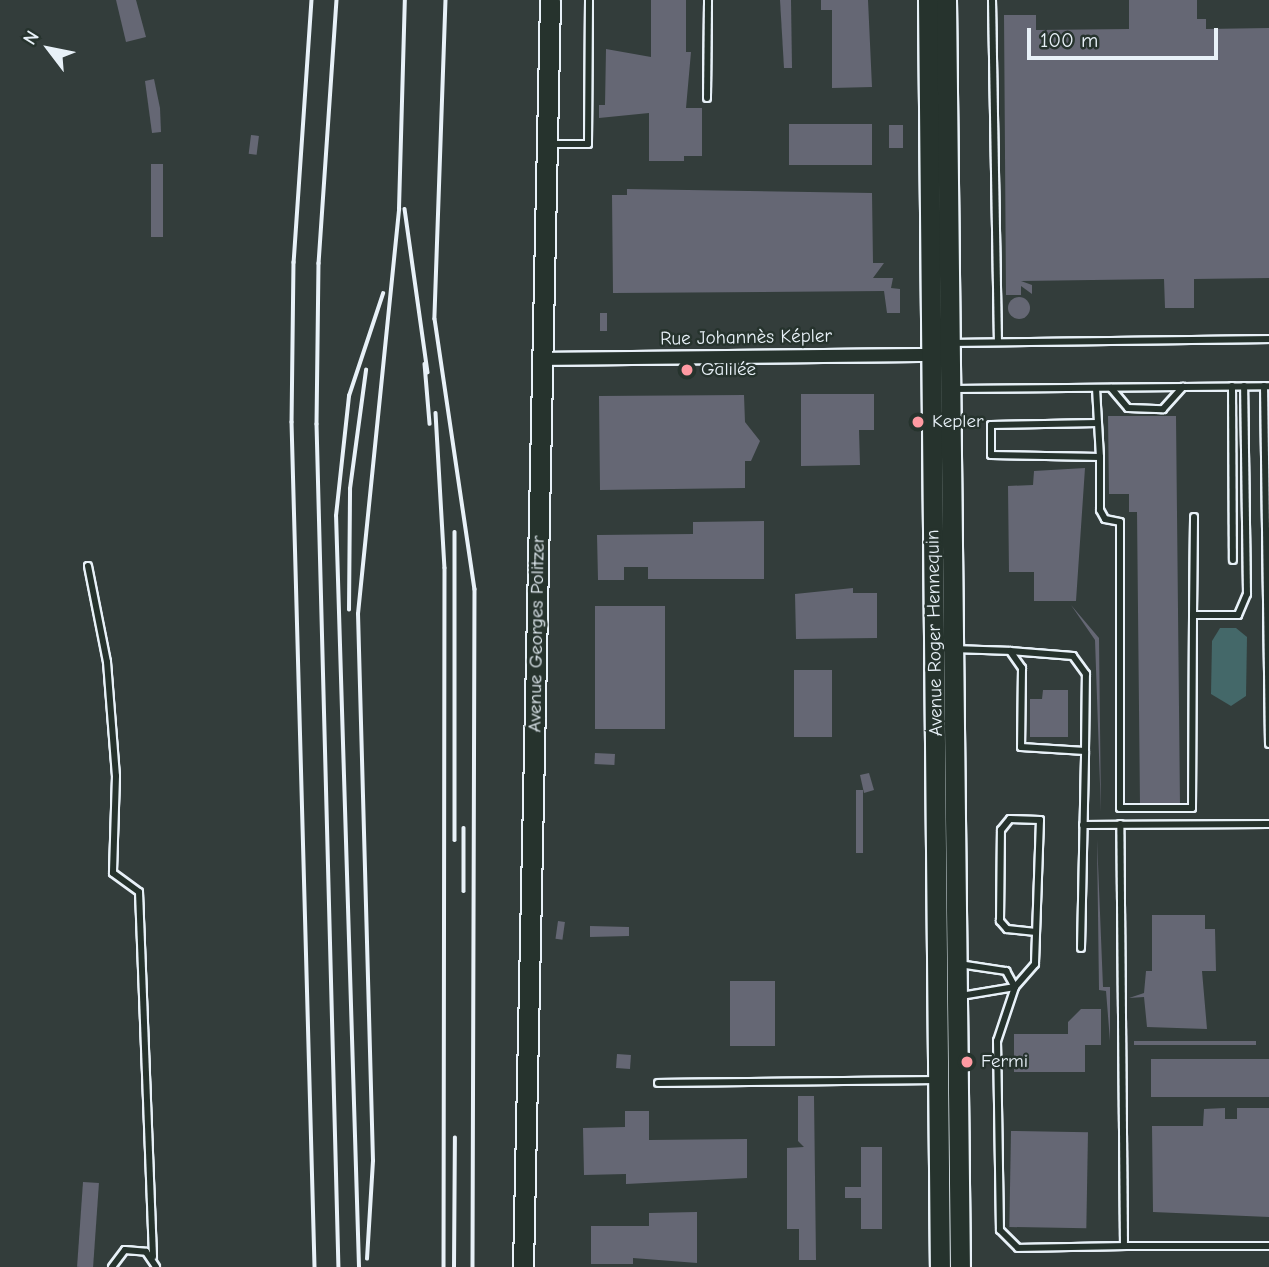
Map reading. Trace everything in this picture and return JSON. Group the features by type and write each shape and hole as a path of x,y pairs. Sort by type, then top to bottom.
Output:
{"street":[{"name":"Avenue Georges Politzer","path":"523,1267 550,0"},
{"name":"Avenue Roger Hennequin","path":"928,0 944,351 951,390 960,1267"},
{"name":"Avenue Roger Hennequin","path":"940,1267 946,0"},
{"name":"Rue Johannès Képler","path":"542,359 944,351"}],"lane":[{"path":"547,144 588,144 589,0"},
{"path":"708,0 708,98"},
{"path":"992,0 998,342"},
{"path":"944,351 998,342 1269,339"},
{"path":"1233,386 1233,560"},
{"path":"1193,615 1238,615 1245,609 1244,386"},
{"path":"951,390 1266,386 1269,744"},
{"path":"1111,388 1128,408 1163,409 1183,387"},
{"path":"1096,388 1100,510 1105,519 1120,522 1120,808 1192,808 1194,517"},
{"path":"1098,423 991,425 991,455 1100,457"},
{"path":"88,566 107,662 116,776 113,873 139,892 153,1257 156,1267"},
{"path":"954,649 1073,656 1084,666 1081,948"},
{"path":"1010,651 1022,668 1021,747 1085,751"},
{"path":"1036,932 1007,929 1000,921 1001,830 1010,819 1040,820 1035,964 1015,987 998,1041 1000,1230 1018,1248 1124,1245 1269,1246"},
{"path":"1120,824 1124,1245"},
{"path":"1083,825 1269,824"},
{"path":"957,963 1006,971 1015,987"},
{"path":"957,996 1015,987"},
{"path":"658,1083 940,1080"},
{"path":"112,1267 125,1250 153,1257"}],"water":[{"path":"1220,628 1236,628 1247,637 1246,696 1231,706 1211,694 1212,641"}],"building":[{"path":"116,0 136,0 146,37 126,42"},
{"path":"651,0 686,0 686,52 691,52 686,108 702,108 702,156 684,156 684,161 649,161 649,113 599,118 599,105 605,105 606,49 651,57"},
{"path":"780,0 791,0 792,68 784,68"},
{"path":"821,0 868,0 872,87 832,88 832,10 821,10"},
{"path":"1129,0 1197,0 1197,19 1206,19 1206,29 1269,28 1269,278 1194,279 1194,308 1165,308 1164,279 1021,281 1032,285 1032,294 1021,286 1021,295 1006,295 1004,15 1036,15 1036,30 1129,29"},
{"path":"154,79 160,108 161,132 152,133 145,81"},
{"path":"789,124 872,124 872,165 789,165"},
{"path":"889,125 903,125 903,148 889,148"},
{"path":"251,135 259,136 257,155 249,154"},
{"path":"151,164 163,164 163,237 151,237"},
{"path":"627,189 872,193 873,263 884,263 873,278 893,278 891,288 900,289 900,313 887,313 884,291 613,293 612,195 627,195"},
{"path":"1019,297 1029,304 1030,308 1023,318 1019,319 1009,312 1008,308 1015,298"},
{"path":"600,313 607,313 607,331 600,331"},
{"path":"801,394 874,394 874,430 859,430 860,465 801,466"},
{"path":"744,395 745,422 760,441 751,461 745,461 745,488 600,490 599,396"},
{"path":"1108,416 1176,416 1180,805 1140,806 1137,512 1129,512 1129,494 1109,494"},
{"path":"1085,468 1076,601 1034,601 1034,572 1009,572 1008,486 1033,485 1034,471"},
{"path":"764,521 764,579 648,579 648,567 624,567 624,580 598,580 597,535 693,534 693,522"},
{"path":"853,588 853,593 877,593 877,638 796,639 795,594"},
{"path":"1071,605 1099,638 1101,813 1095,640"},
{"path":"595,606 665,606 665,729 595,729"},
{"path":"794,670 832,670 832,737 794,737"},
{"path":"1043,690 1068,690 1068,737 1030,737 1030,699 1042,699"},
{"path":"595,753 615,754 614,765 594,764"},
{"path":"869,773 874,790 864,793 860,775"},
{"path":"856,790 863,790 863,853 856,853"},
{"path":"1097,839 1103,987 1110,987 1110,1041 1106,991 1099,990"},
{"path":"1152,915 1205,915 1205,929 1215,929 1216,971 1202,971 1207,1029 1147,1027 1144,997 1129,998 1144,993 1146,971 1152,971"},
{"path":"558,921 565,922 562,940 555,939"},
{"path":"590,926 629,927 629,936 590,937"},
{"path":"730,981 775,981 775,1046 730,1046"},
{"path":"1081,1009 1101,1009 1101,1045 1085,1045 1085,1072 1014,1072 1014,1034 1068,1034 1068,1022"},
{"path":"1134,1041 1256,1041 1256,1045 1134,1045"},
{"path":"617,1054 631,1055 630,1069 616,1068"},
{"path":"1151,1059 1269,1059 1269,1097 1151,1097"},
{"path":"798,1096 814,1096 816,1260 799,1260 799,1229 787,1229 787,1148 804,1147 798,1141"},
{"path":"1225,1108 1225,1119 1237,1119 1237,1108 1269,1108 1269,1217 1153,1212 1152,1126 1203,1126 1204,1109"},
{"path":"625,1111 649,1111 649,1140 747,1139 747,1178 626,1184 626,1174 584,1175 583,1128 625,1127"},
{"path":"1011,1131 1088,1132 1086,1228 1009,1227"},
{"path":"861,1147 882,1147 882,1229 861,1229 861,1198 845,1198 845,1187 861,1187"},
{"path":"83,1182 99,1183 93,1267 77,1267"},
{"path":"697,1212 697,1263 633,1258 633,1264 591,1264 591,1226 649,1226 649,1213"}],"railway":[{"path":"312,0 294,262 292,422 315,1267"},
{"path":"337,0 319,263 317,424 339,1267"},
{"path":"367,1259 373,1161 358,614 399,209 405,0"},
{"path":"446,0 435,319 475,589 473,1267"},
{"path":"405,209 428,372"},
{"path":"359,1267 336,516 349,396 383,294"},
{"path":"425,364 430,424"},
{"path":"349,610 350,489 366,370"},
{"path":"436,413 445,568 444,1267"},
{"path":"455,532 455,840"},
{"path":"464,828 464,891"},
{"path":"454,1267 455,1138"}],"place":[{"name":"Galilée","path":"687,370"},
{"name":"Kepler","path":"918,422"},
{"name":"Fermi","path":"967,1062"}]}
